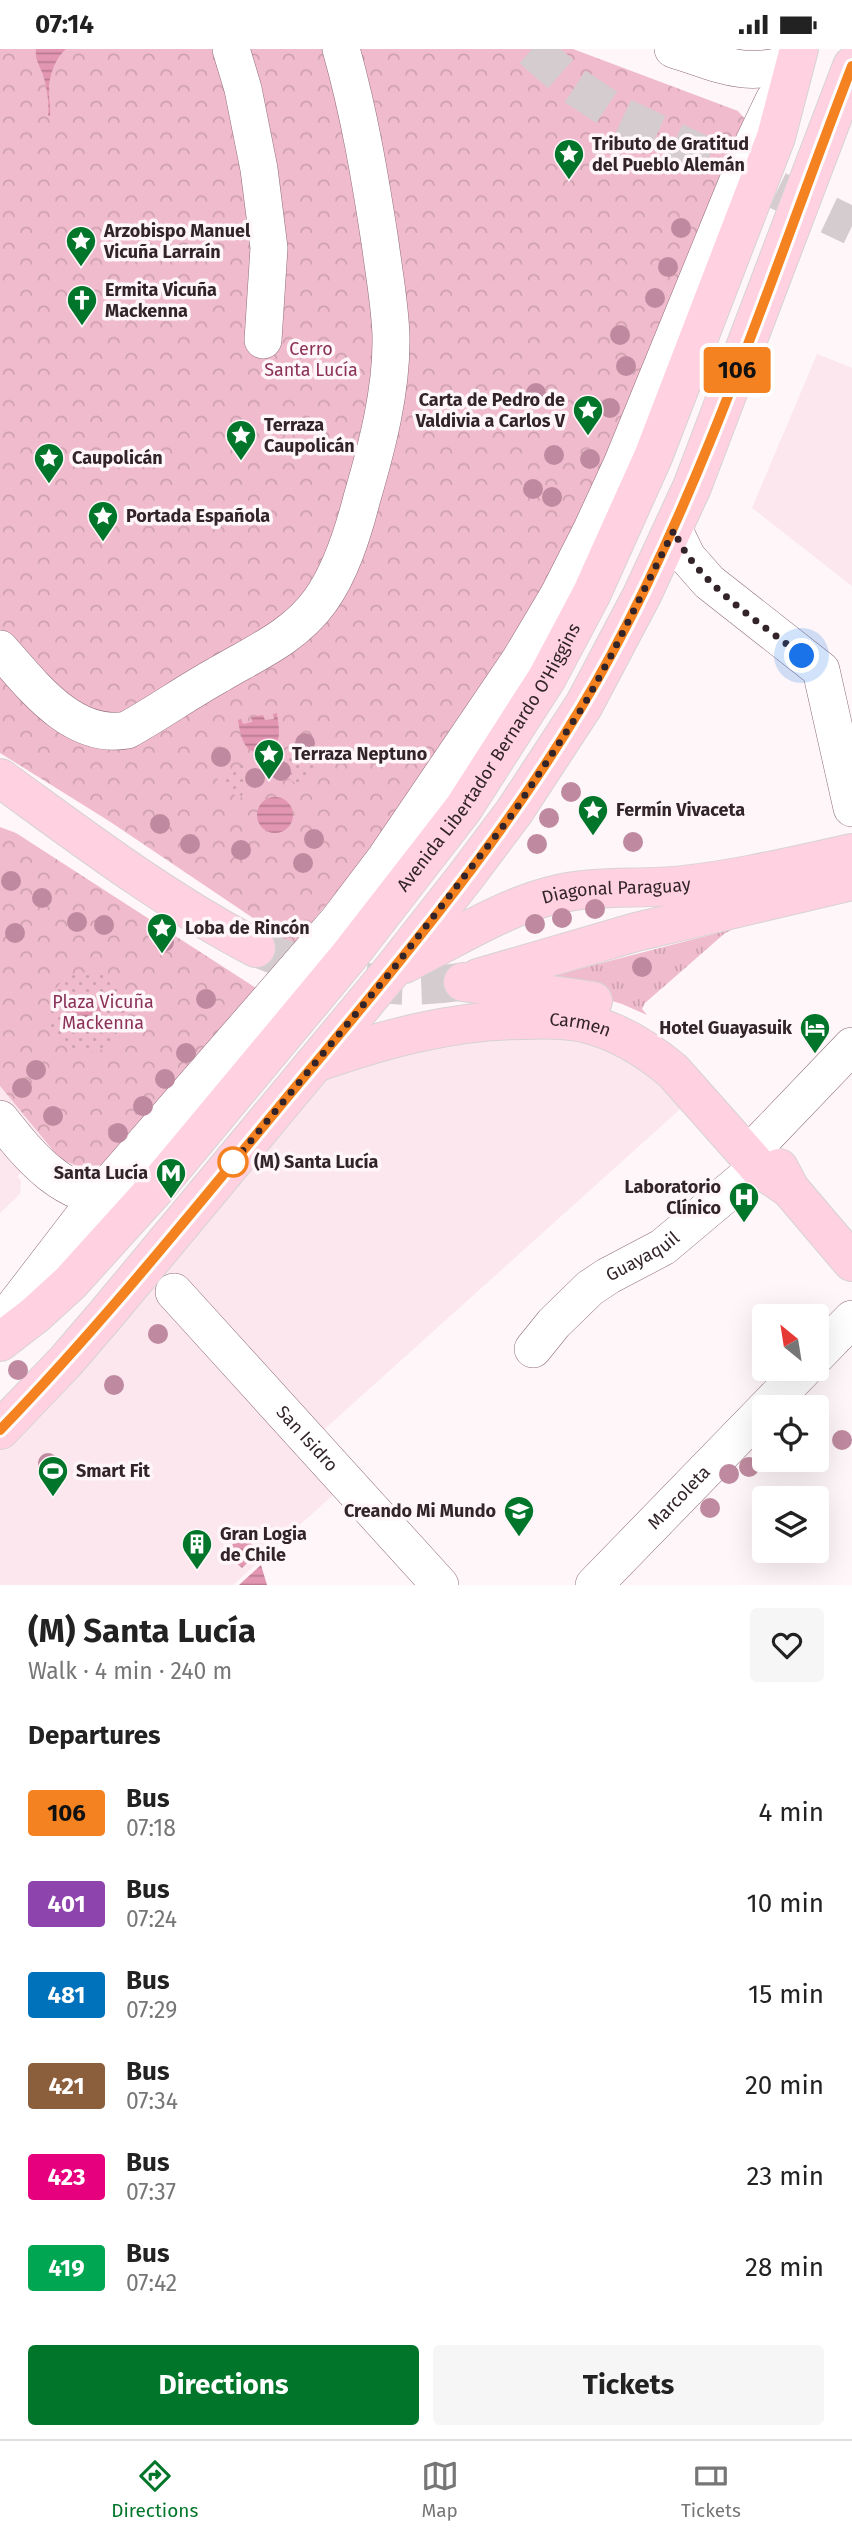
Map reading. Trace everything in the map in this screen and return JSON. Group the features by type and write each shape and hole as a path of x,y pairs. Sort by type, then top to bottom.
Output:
{"main road":[{"name":"Avenida Libertador Bernardo O'Higgins","path":"0,1342 69,1283 156,1188 349,956 463,809 547,678 591,595 658,445 776,137 797,55"},
{"path":"0,1430 91,1332 393,969 514,812 550,760 612,654 674,530 852,66"},
{"path":"0,778 17,805 188,910 256,948"},
{"name":"Diagonal Paraguay","path":"393,969 485,923 548,897 586,890 693,884 852,853"},
{"name":"Diagonal Paraguay","path":"461,982 636,932 852,881"},
{"name":"Carmen","path":"461,982 580,997 633,1015 653,1027 690,1056 760,1154 852,1262"},
{"name":"Carmen","path":"315,1063 373,1043 448,1026 513,1020 584,1023 623,1037 657,1058 760,1154"}],"street":[{"path":"231,49 243,89 259,169 269,248 263,340"},
{"path":"0,649 60,711 79,723 111,733 127,730 275,643 296,627 321,600 352,534 373,458 387,389 391,336 370,179 341,49"},
{"path":"673,49 748,71 771,70 797,55"},
{"name":"Avenida Libertador Bernardo O'Higgins","path":"0,1325 99,1196 338,921 385,859 520,660 558,596 597,519 753,143 797,55"},
{"path":"674,530 687,557 709,582 836,666 852,808"},
{"name":"Guayaquil","path":"533,1349 582,1295 608,1276 663,1247 760,1154 852,1046"},
{"path":"0,1119 24,1150 50,1175 67,1185 99,1196 127,1196 156,1188"},
{"name":"San Isidro","path":"174,1292 440,1585"},
{"path":"830,1342 852,1319"},
{"name":"Marcoleta","path":"779,1395 792,1381"},
{"name":"Marcoleta","path":"594,1585 752,1422"}],"shaded area":[{"path":"36,49 66,49 56,61 51,76 50,116 46,86 36,58"},
{"path":"817,354 852,368 852,586 752,508"},
{"path":"277,713 279,736 276,745 267,753 253,752 242,739 238,720 241,719 243,724 252,722 251,717 263,715 265,720 274,719 273,714"},
{"path":"275,797 288,802 293,815 288,828 275,833 262,828 257,815 262,802"},
{"path":"85,997 95,1001 101,1010 97,1021 87,1028 78,1024 70,1014 75,1003"},
{"path":"479,1026 581,1029 688,1102 308,1444 343,1486 233,1585 0,1585 0,1449 322,1075"},
{"path":"0,1086 53,1152 17,1176 21,1181 20,1194 0,1213"},
{"path":"243,1535 259,1552 242,1568 224,1552"},
{"path":"261,1565 267,1585 239,1585"}],"green space":[{"name":"Cerro Santa Lucía","path":"0,49 573,49 738,111 746,120 642,393 540,599 374,847 293,945 109,821 0,753"},
{"path":"287,756 302,762 317,759 312,773 301,788 290,779 275,776 273,768"},
{"path":"243,764 259,770 261,779 247,787 240,799 215,776 235,772"},
{"name":"Plaza Vicuña Mackenna","path":"0,827 16,833 256,988 105,1164 79,1167 60,1159 0,1086"},
{"path":"733,929 645,1003 642,1009 647,1015 622,1004 540,979"},
{"path":"88,972 103,975 116,984 125,997 128,1012 125,1027 116,1040 103,1049 88,1052 73,1049 60,1040 51,1027 48,1012 51,997 60,984 73,975"}],"tunnel":[{"path":"532,49 573,85 617,114 852,226"},
{"path":"256,948 307,967 355,980 404,986 459,982"}],"bus line":[{"name":"106","path":"0,1430 108,1313 393,969 466,876 550,760 612,654 674,530 852,66"}],"place":[{"name":"Tributo de Gratitud del Pueblo Alemán","path":"569,181"},
{"name":"Arzobispo Manuel Vicuña Larraín","path":"81,268"},
{"name":"Ermita Vicuña Mackenna","path":"82,327"},
{"name":"Carta de Pedro de Valdivia a Carlos V","path":"588,437"},
{"name":"Terraza Caupolicán","path":"241,462"},
{"name":"Caupolicán","path":"49,485"},
{"name":"Portada Española","path":"103,543"},
{"name":"Terraza Neptuno","path":"269,781"},
{"name":"Fermín Vivaceta","path":"593,837"},
{"name":"Loba de Rincón","path":"162,955"},
{"name":"Hotel Guayasuik","path":"815,1055"},
{"name":"(M) Santa Lucía","path":"233,1162"},
{"name":"Santa Lucía","path":"171,1200"},
{"name":"Laboratorio Clínico","path":"744,1224"},
{"name":"Smart Fit","path":"53,1498"},
{"name":"Creando Mi Mundo","path":"519,1538"},
{"name":"Gran Logia de Chile","path":"197,1571"}],"route":[{"path":"233,1162 230,1166 393,969 514,812 584,705 674,530 687,557 709,582 802,656"}]}
